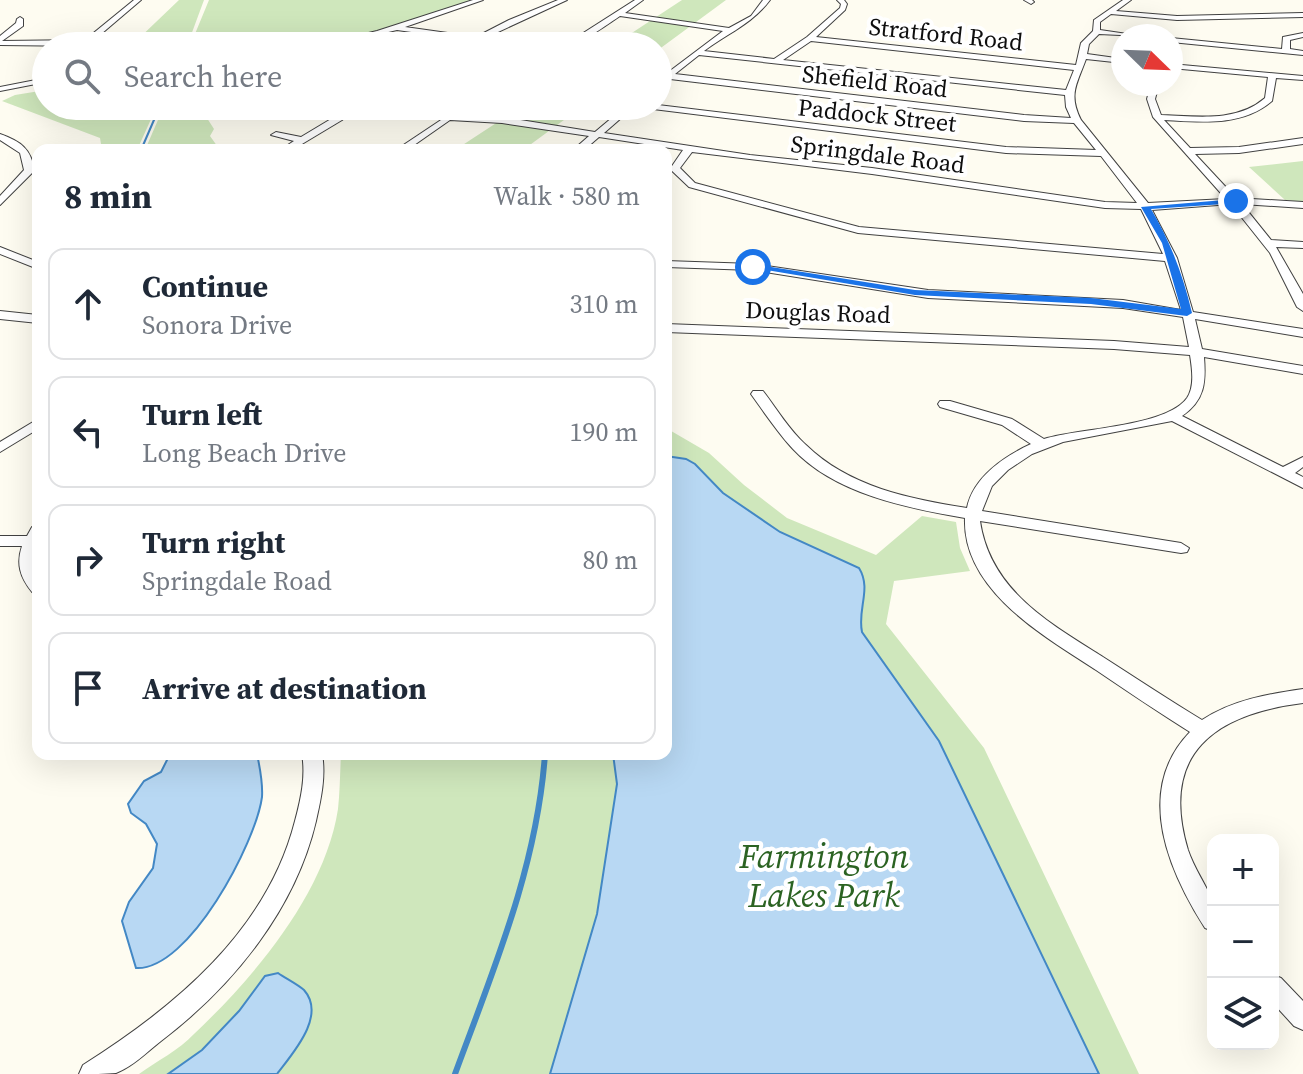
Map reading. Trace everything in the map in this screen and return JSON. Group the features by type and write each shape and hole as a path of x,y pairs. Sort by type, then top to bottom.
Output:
{"street":[{"path":"99,32 138,0"},
{"path":"379,32 480,0"},
{"path":"490,32 564,0"},
{"path":"590,32 640,0"},
{"path":"672,73 753,17 767,0"},
{"path":"775,62 810,39 845,6 840,0"},
{"path":"1097,32 1096,21 1126,0"},
{"path":"1109,12 1159,18 1303,15"},
{"path":"619,14 731,30"},
{"path":"1203,17 1212,22"},
{"path":"0,41 20,24 20,19"},
{"path":"397,27 430,32"},
{"path":"1111,33 1097,32 1085,43 1069,93 1070,107 1077,121 1145,207 1166,243 1187,313 1200,379 1197,393 1190,403 1172,416 1140,427 1042,444 999,467 984,482 973,515 975,547 990,575 1016,606 1053,634 1202,730"},
{"path":"1286,51 1286,39 1303,35"},
{"name":"Stratford Road","path":"810,39 1079,68"},
{"path":"0,41 32,42"},
{"path":"1183,41 1303,53"},
{"path":"698,53 1069,93"},
{"path":"1083,56 1111,60"},
{"path":"1183,67 1303,78"},
{"path":"1157,117 1219,117 1250,111 1269,99 1272,75"},
{"name":"Shefield Road","path":"672,76 1024,118 1077,121"},
{"path":"2,87 32,82"},
{"path":"1152,96 1151,102 1157,117 1236,201 1270,243 1299,285 1303,307"},
{"name":"Paddock Street","path":"672,109 1013,151 1102,153"},
{"path":"293,144 335,120"},
{"path":"410,144 446,120"},
{"name":"Springdale Road","path":"502,120 655,144"},
{"path":"585,144 614,120"},
{"path":"276,135 299,139"},
{"path":"0,137 25,148 29,171 0,202"},
{"path":"1190,151 1239,150 1303,141"},
{"name":"Springdale Road","path":"672,146 1088,202 1145,207 1236,201 1303,205"},
{"path":"689,149 675,169 680,177 692,185 750,207 858,230 995,238 1171,258"},
{"path":"881,184 888,173"},
{"path":"1270,243 1303,245"},
{"path":"0,250 32,264"},
{"path":"672,264 753,267 793,277 915,293 1091,301 1187,313 1303,333"},
{"path":"0,315 32,318"},
{"name":"Douglas Road","path":"672,328 1114,345 1194,351 1303,370"},
{"path":"758,394 798,446 842,478 897,500 1181,548"},
{"path":"945,404 1007,422 1042,444"},
{"path":"1172,416 1303,483"},
{"path":"0,448 32,427"},
{"path":"1284,473 1303,461"},
{"path":"0,541 32,536"},
{"path":"32,545 27,569 32,578"},
{"path":"1207,912 1182,864 1171,827 1170,792 1177,763 1202,730 1242,709 1266,701 1303,696"},
{"path":"92,1074 181,1009 243,946 281,888 306,829 313,760"},
{"path":"1279,992 1303,1018"}],"green space":[{"path":"179,0 204,0 192,32 146,32"},
{"path":"209,0 475,0 372,32 196,32"},
{"path":"682,0 726,0 672,40 672,32 633,32"},
{"path":"32,92 32,112 2,101"},
{"path":"52,120 151,120 140,144 101,144 100,138"},
{"path":"158,120 208,120 214,129 210,136 216,144 148,144"},
{"path":"501,120 564,120 531,144 464,144"},
{"path":"1303,161 1303,202 1285,200 1249,167"},
{"name":"Farmington Lakes Park","path":"672,431 709,453 787,518 876,555 922,516 956,522 960,548 970,571 894,581 886,624 984,748 1139,1074 139,1074 182,1045 263,960 303,903 331,841 338,809 341,760 672,760"}],"water":[{"path":"672,457 686,459 695,464 723,493 780,532 859,568 864,584 862,632 939,741 1099,1074 550,1074 597,914 617,784 614,760 672,760"},
{"path":"167,760 258,760 262,797 247,843 233,872 198,927 177,949 156,963 136,968 122,921 129,902 153,868 157,844 146,824 131,813 128,804 144,781 161,772"},
{"path":"278,973 304,990 312,1011 305,1034 277,1074 168,1074 202,1050 239,1011 265,976"}],"waterway":[{"path":"144,144 154,120"},
{"path":"455,1074 512,917 533,837 544,760"}],"route":[{"path":"753,267 915,293 1091,301 1187,313 1166,243 1145,207 1236,201"}]}
